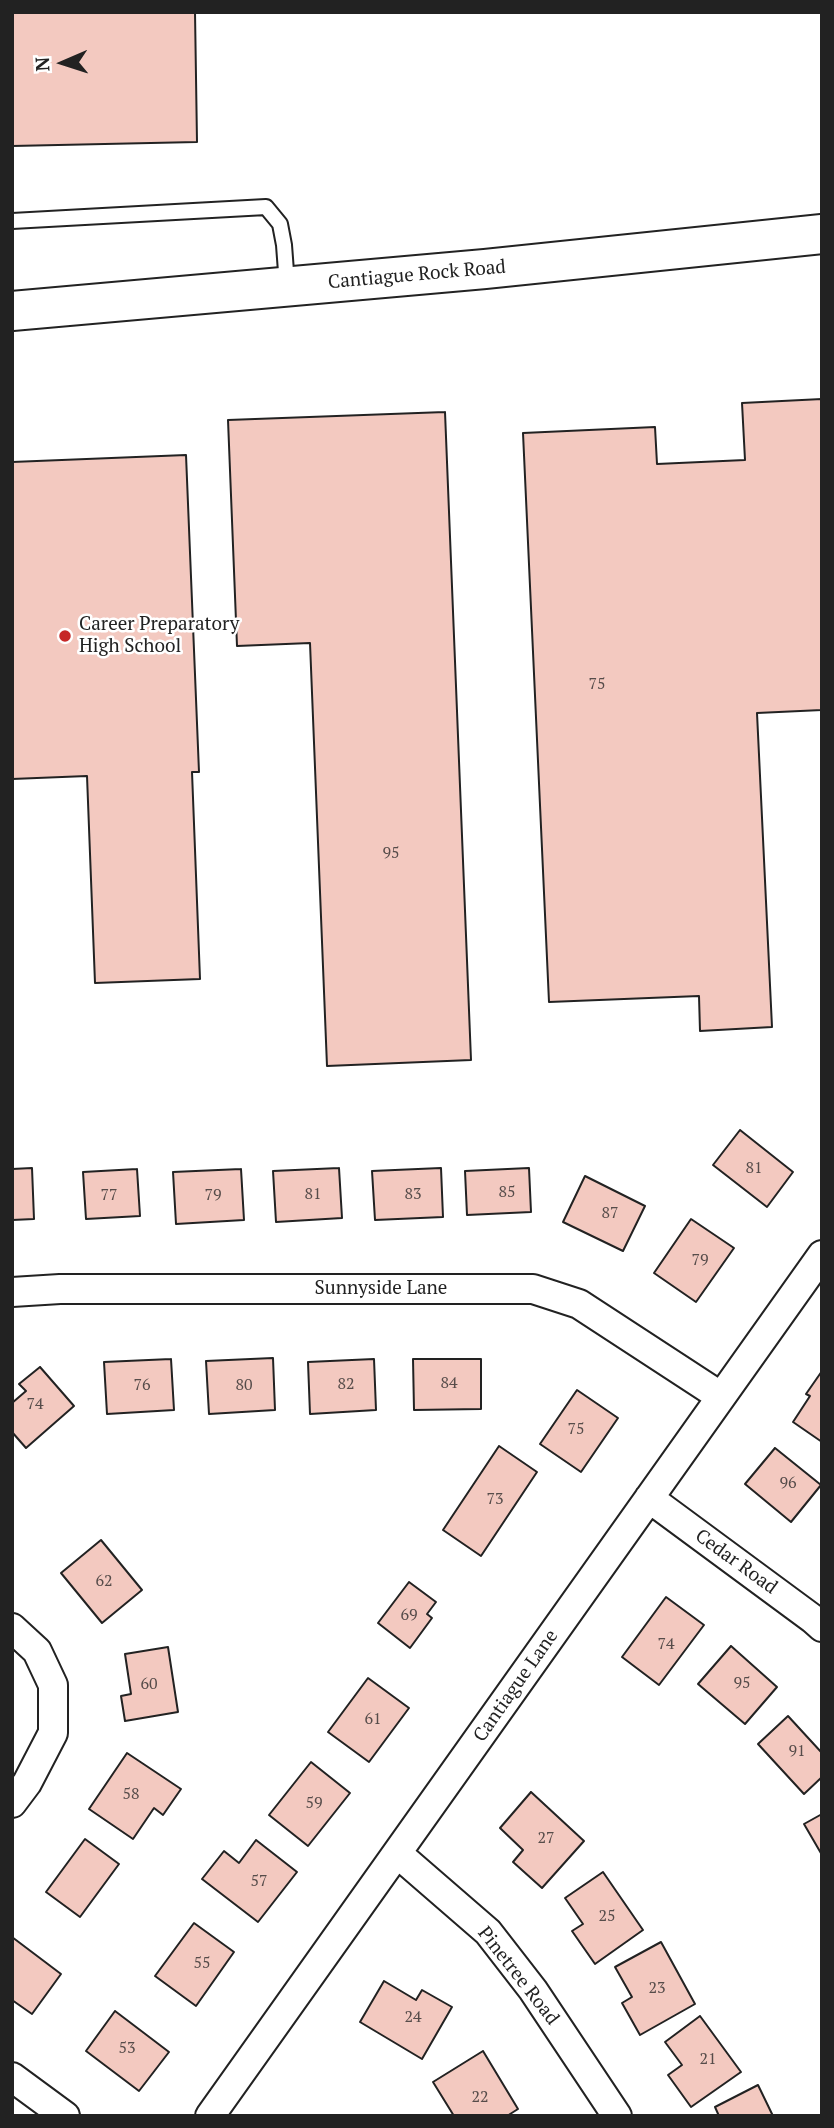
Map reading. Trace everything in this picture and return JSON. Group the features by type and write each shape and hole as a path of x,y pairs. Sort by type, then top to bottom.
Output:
{"main road":[{"name":"Cantiague Rock Road","path":"12,311 485,269 822,234"}],"street":[{"name":"Cantiague Lane","path":"210,2116 822,1255"},
{"name":"Sunnyside Lane","path":"12,1292 60,1289 533,1289 579,1304 720,1396"},
{"name":"Cedar Road","path":"649,1498 822,1627"},
{"path":"12,1628 37,1651 53,1685 53,1733 27,1783 12,1802"},
{"name":"Pinetree Road","path":"398,1854 488,1932 533,1990 617,2116"},
{"path":"12,2077 65,2116"}],"lane":[{"path":"12,221 266,207 280,224 287,287"}],"building":[{"path":"12,12 195,12 197,142 12,146"},
{"path":"822,399 822,710 757,713 772,1027 700,1031 699,996 549,1002 523,433 655,427 657,464 745,460 742,403"},
{"path":"445,412 471,1060 327,1066 310,643 237,646 228,420"},
{"path":"186,455 199,772 192,772 200,979 95,983 87,776 12,779 12,462"},
{"path":"740,1130 793,1172 767,1207 713,1165"},
{"path":"32,1168 34,1219 12,1220 12,1169"},
{"path":"339,1168 342,1218 276,1222 273,1171"},
{"path":"441,1168 443,1217 375,1220 372,1171"},
{"path":"529,1168 531,1212 467,1215 465,1171"},
{"path":"137,1169 140,1216 86,1219 83,1172"},
{"path":"241,1169 244,1220 176,1224 173,1172"},
{"path":"585,1176 645,1206 623,1251 563,1222"},
{"path":"691,1219 734,1248 696,1302 654,1273"},
{"path":"273,1358 275,1410 209,1414 206,1361"},
{"path":"171,1359 174,1410 107,1414 104,1362"},
{"path":"374,1359 376,1410 310,1414 308,1362"},
{"path":"413,1359 481,1359 481,1409 414,1410"},
{"path":"40,1367 74,1406 26,1448 12,1432 12,1403 26,1391 19,1384"},
{"path":"822,1371 822,1442 793,1422 810,1396 806,1394"},
{"path":"577,1390 618,1418 581,1472 540,1444"},
{"path":"499,1446 537,1472 481,1556 443,1530"},
{"path":"775,1448 821,1485 791,1522 745,1484"},
{"path":"101,1540 142,1590 102,1623 61,1573"},
{"path":"409,1582 436,1602 427,1614 432,1618 410,1648 378,1623"},
{"path":"666,1597 704,1625 659,1685 622,1657"},
{"path":"731,1646 777,1687 745,1724 698,1684"},
{"path":"168,1647 178,1712 125,1721 121,1696 131,1694 125,1654"},
{"path":"368,1678 409,1708 369,1762 328,1732"},
{"path":"788,1716 822,1753 822,1777 804,1794 758,1744"},
{"path":"127,1753 181,1789 163,1815 154,1808 133,1839 89,1809"},
{"path":"311,1762 350,1793 308,1846 269,1815"},
{"path":"531,1792 584,1841 542,1888 513,1862 523,1850 500,1828"},
{"path":"822,1814 822,1855 804,1824"},
{"path":"85,1839 119,1864 80,1917 46,1892"},
{"path":"256,1840 297,1872 258,1922 202,1879 224,1851 239,1863"},
{"path":"603,1872 643,1930 595,1964 572,1931 583,1924 565,1898"},
{"path":"194,1923 234,1952 196,2006 155,1976"},
{"path":"12,1937 61,1974 32,2014 12,2000"},
{"path":"661,1942 695,2004 640,2035 622,2003 632,1997 615,1967"},
{"path":"384,1981 416,2000 422,1990 452,2007 422,2059 360,2022"},
{"path":"115,2011 169,2052 139,2091 86,2051"},
{"path":"700,2016 741,2072 691,2107 668,2075 682,2065 665,2042"},
{"path":"483,2051 518,2109 507,2116 454,2116 433,2082"},
{"path":"758,2085 773,2116 719,2116 715,2107"}],"place":[{"name":"Career Preparatory High School","path":"65,636"}]}
